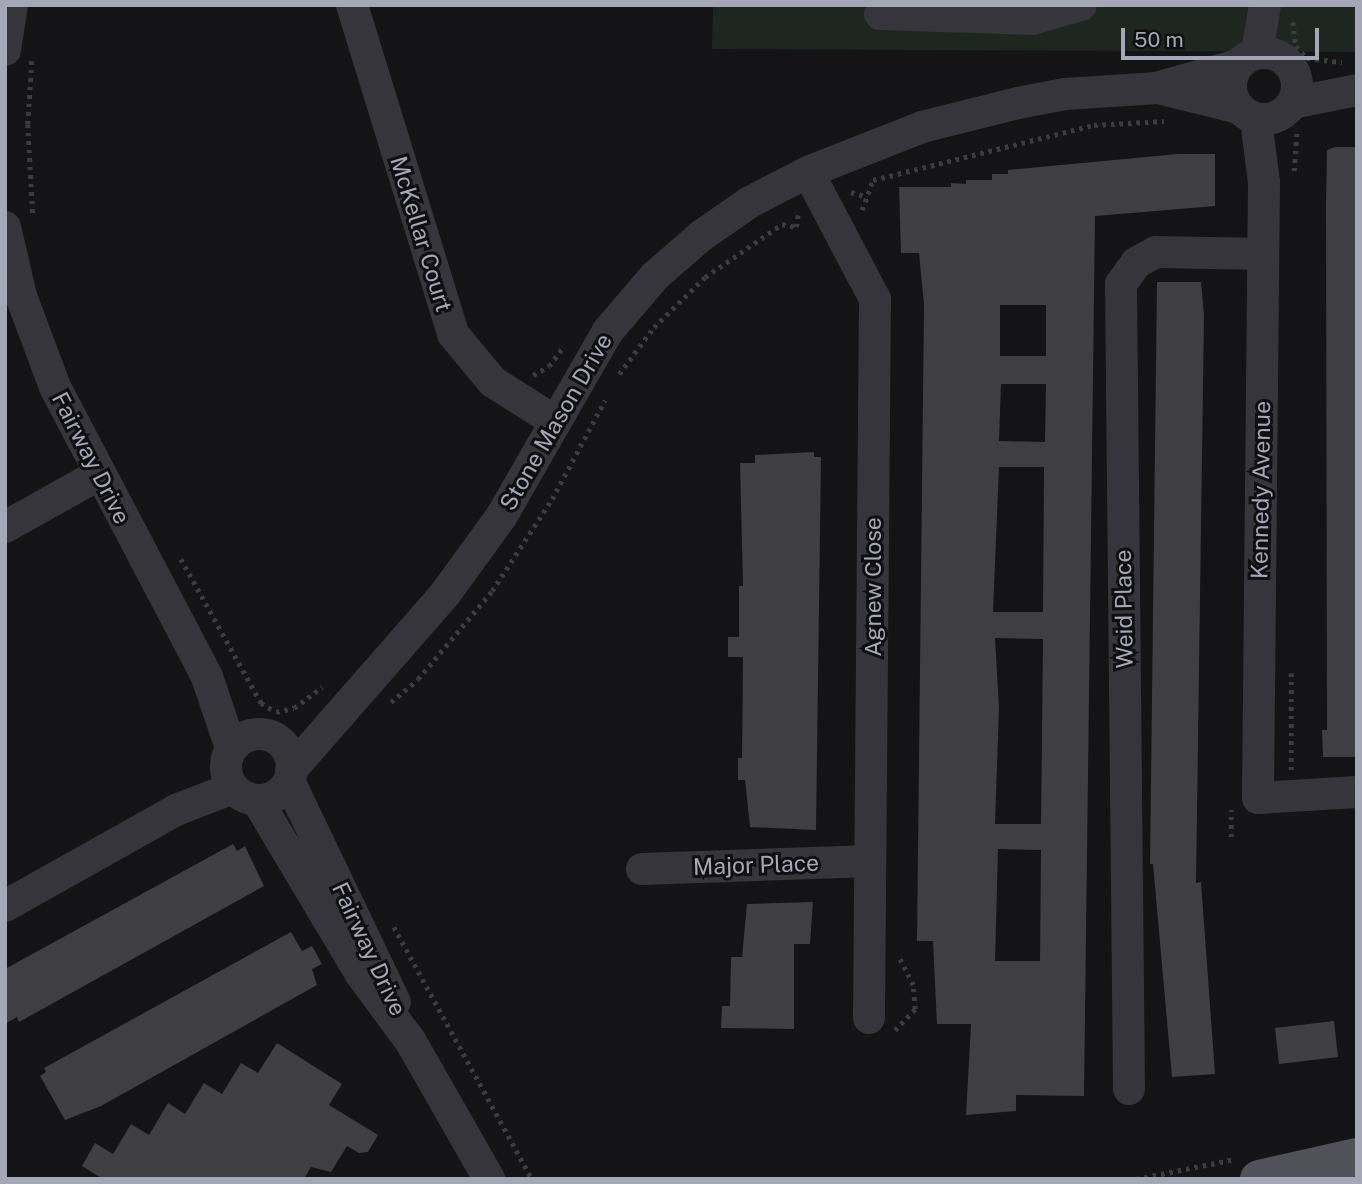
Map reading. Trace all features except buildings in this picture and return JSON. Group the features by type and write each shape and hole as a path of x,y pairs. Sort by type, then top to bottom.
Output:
{"main road":[{"path":"1259,1179 1351,1165"}],"street":[{"path":"12,5 19,54"},
{"name":"McKellar Court","path":"352,5 444,313 471,361 517,399 553,420"},
{"path":"880,14 1033,19 1081,5"},
{"name":"Kennedy Avenue","path":"1245,796 1263,254 1279,184 1265,8"},
{"name":"Stone Mason Drive","path":"1158,88 1270,91"},
{"name":"Stone Mason Drive","path":"269,737 340,690 445,594 493,528 553,420 608,331 655,276 721,222 808,172 922,127 1018,103 1065,94 1158,88 1270,91 1357,89"},
{"name":"Agnew Close","path":"808,172 875,299 870,861 879,1028"},
{"name":"Fairway Drive","path":"20,224 36,340 98,475 207,677 237,776 360,973 411,1042 489,1179"},
{"name":"Weid Place","path":"1129,1089 1121,284 1136,263 1156,253 1263,254"},
{"path":"5,527 98,475"},
{"name":"Fairway Drive","path":"207,677 269,737"},
{"name":"Stone Mason Drive","path":"290,775 340,690"},
{"path":"5,906 237,776 248,736 269,737 290,758 290,775 274,797 237,776"},
{"name":"Fairway Drive","path":"290,775 379,959 411,1042"},
{"path":"1245,796 1297,799 1357,792"},
{"name":"Major Place","path":"642,869 870,861"}],"path":[{"path":"1265,8 1292,12 1296,46 1307,58 1357,63"},
{"path":"19,54 27,124 29,195 20,224"},
{"path":"1270,91 1294,144 1279,184"},
{"path":"860,214 873,180 1094,125 1173,121"},
{"path":"616,378 654,327 705,277 782,224 796,227 799,213 849,192 867,197"},
{"path":"517,399 533,374 549,366 565,345"},
{"path":"388,706 418,679 492,591 552,499 610,390"},
{"path":"178,553 261,703 276,712 340,690"},
{"path":"1291,657 1290,768 1297,799"},
{"path":"1231,837 1245,796"},
{"path":"392,924 532,1179"},
{"path":"879,1028 915,1009 912,985 895,948"}],"shaded area":[{"path":"713,5 1357,5 1357,52 712,49"}]}
